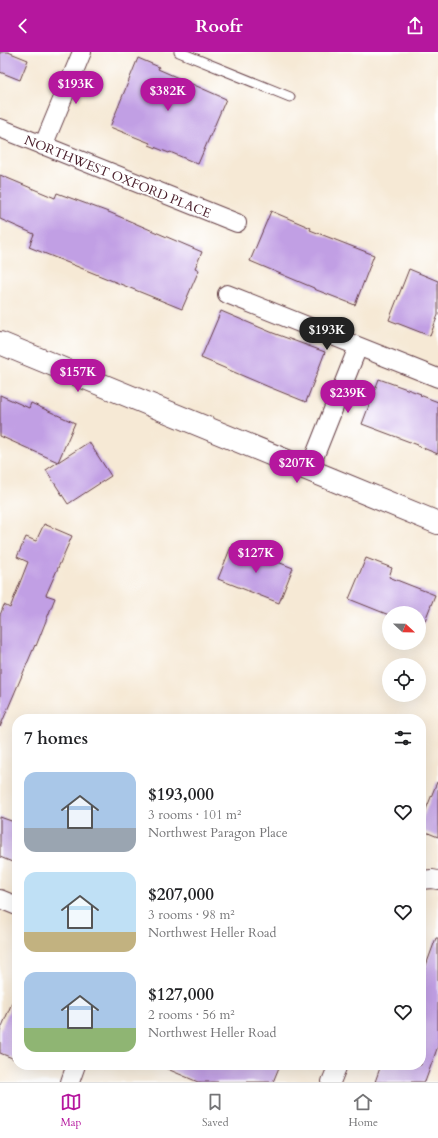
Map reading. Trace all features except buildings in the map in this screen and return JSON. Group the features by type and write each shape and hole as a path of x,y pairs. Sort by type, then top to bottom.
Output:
{"street":[{"path":"43,146 82,52"},
{"name":"NORTHWEST OXFORD PLACE","path":"0,128 237,223"},
{"path":"228,294 438,378"},
{"path":"0,343 438,523"},
{"path":"309,470 358,347"},
{"path":"426,880 438,880"},
{"path":"0,899 12,904"},
{"path":"70,1082 74,1070"},
{"path":"331,1082 336,1070"}],"lane":[{"path":"179,52 290,97"}]}
